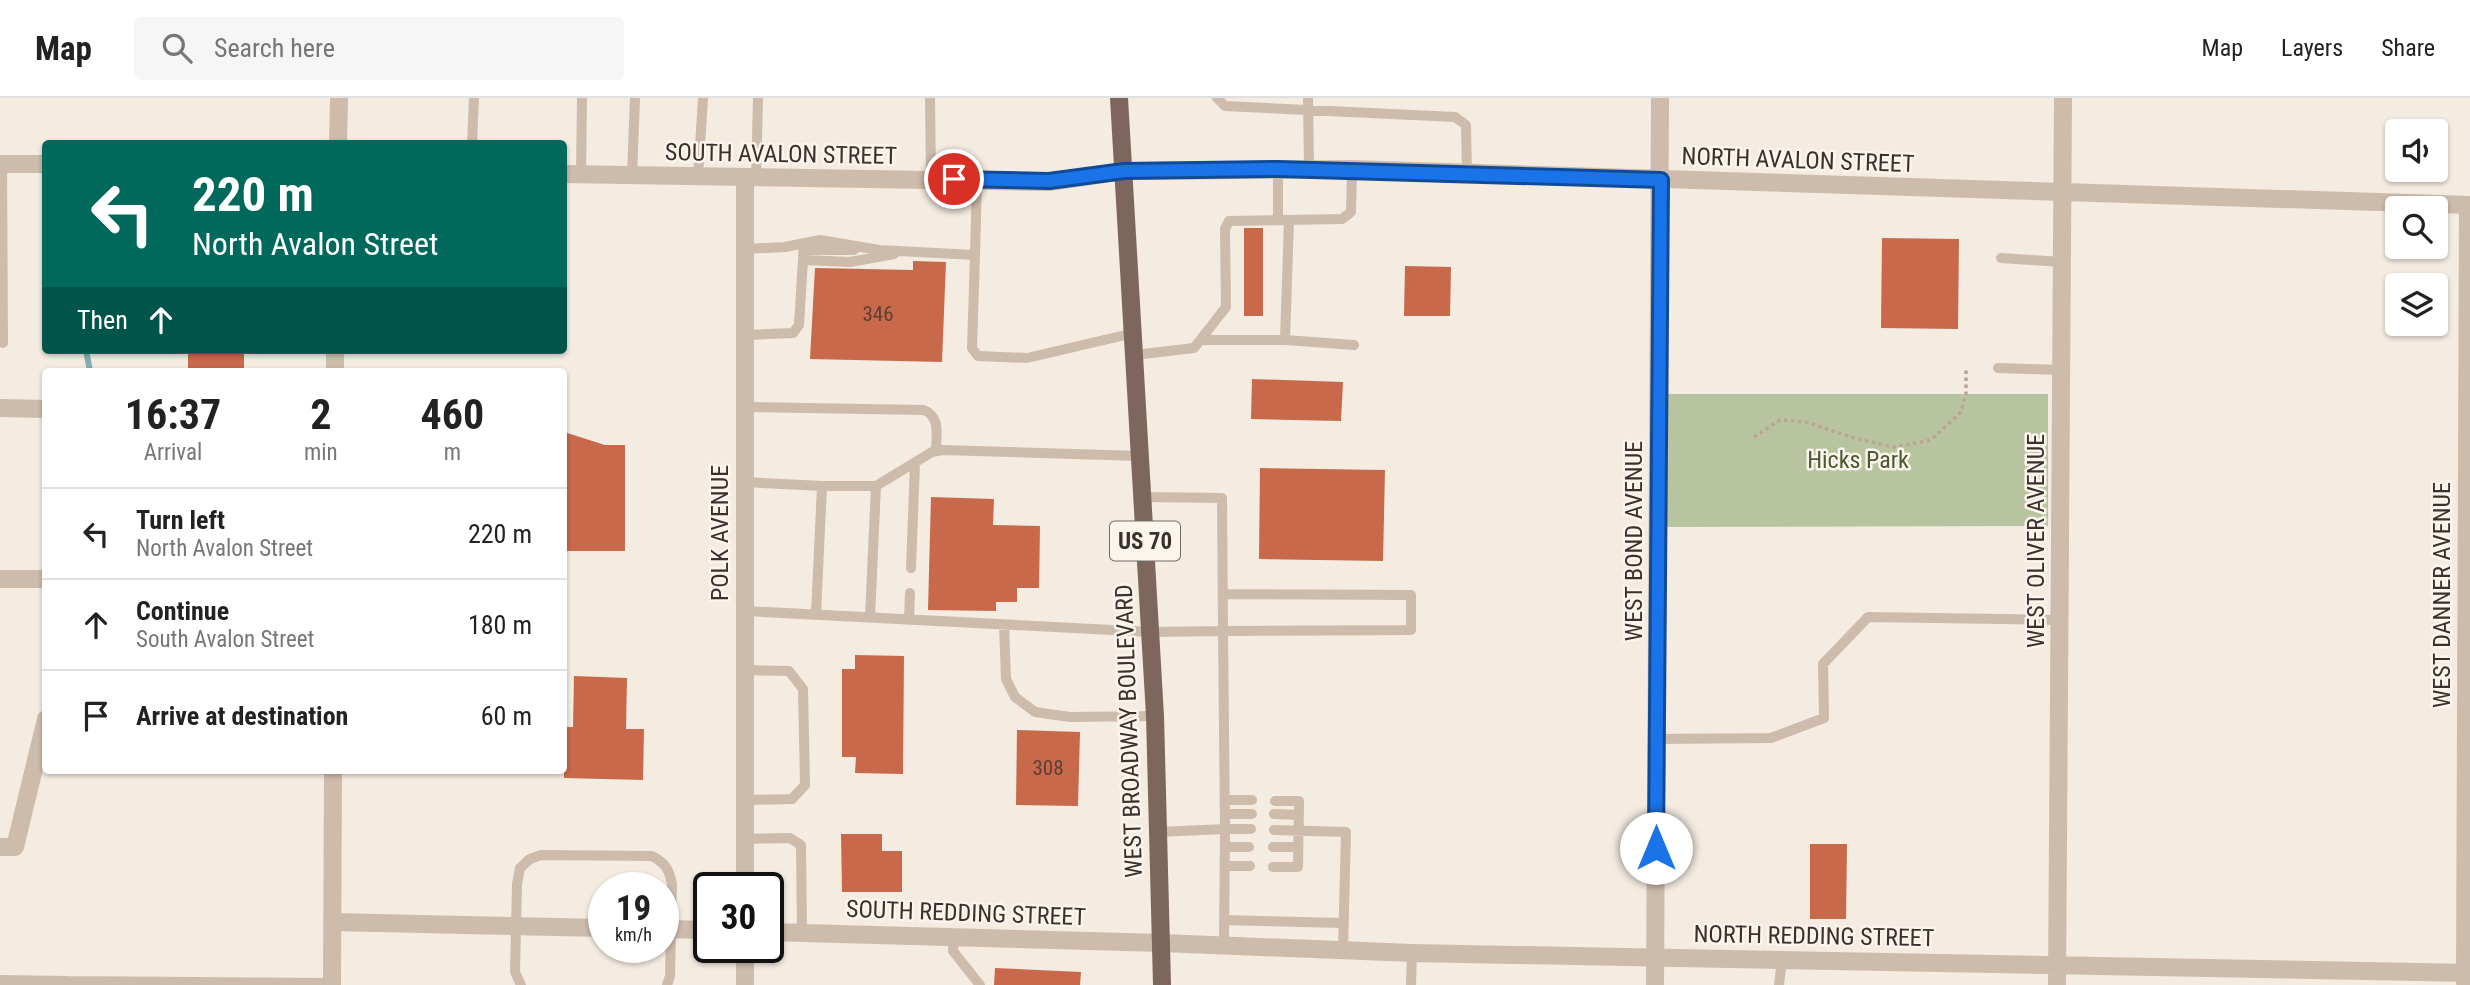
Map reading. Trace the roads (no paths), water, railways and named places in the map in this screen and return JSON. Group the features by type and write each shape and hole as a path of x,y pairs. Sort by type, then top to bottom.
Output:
{"main road":[{"name":"WEST BROADWAY BOULEVARD","path":"1119,98 1151,632 1162,985"}],"street":[{"path":"338,140 339,98"},
{"name":"WEST BOND AVENUE","path":"1655,985 1660,98"},
{"name":"WEST OLIVER AVENUE","path":"2057,985 2063,98"},
{"path":"1,163 42,164"},
{"name":"NORTH AVALON STREET","path":"1124,171 1352,169 2062,194 2469,205"},
{"name":"SOUTH AVALON STREET","path":"572,175 1049,181 1124,171"},
{"name":"POLK AVENUE","path":"745,872 745,249 750,178"},
{"name":"WEST DANNER AVENUE","path":"2466,977 2469,205"},
{"path":"0,408 42,409"},
{"path":"0,579 42,579"},
{"path":"8,847 42,732"},
{"path":"332,984 333,774"},
{"path":"332,922 588,928"},
{"name":"SOUTH REDDING STREET","path":"784,932 1162,943"},
{"name":"NORTH REDDING STREET","path":"1162,943 1412,953 2057,964 2466,977"},
{"path":"745,963 745,985"}],"lane":[{"path":"472,140 474,98"},
{"path":"572,175 582,98"},
{"path":"632,177 635,98"},
{"path":"698,177 703,98"},
{"path":"750,178 758,98"},
{"path":"930,98 931,180"},
{"path":"1217,98 1224,106 1454,117 1466,125 1467,174"},
{"path":"1308,98 1309,169"},
{"path":"1,163 3,343"},
{"path":"1278,169 1283,220 1284,340"},
{"path":"1135,355 1194,348 1226,307 1225,229 1229,220 1342,219 1352,212 1352,169"},
{"path":"977,179 972,348 978,356 1027,358 1134,333"},
{"path":"804,251 820,240 879,250"},
{"path":"745,249 785,247 850,262 905,251"},
{"path":"804,251 879,250 975,255"},
{"path":"745,335 793,333 799,325 804,251"},
{"path":"2001,258 2062,262"},
{"path":"1201,340 1284,340 1354,345"},
{"path":"1998,368 2061,370"},
{"path":"745,407 923,410 931,413 936,422 936,451"},
{"path":"745,482 876,486 936,451 1140,456"},
{"path":"911,568 915,463"},
{"path":"816,614 822,486"},
{"path":"870,617 876,486"},
{"path":"1142,497 1222,498 1224,945"},
{"path":"909,619 910,593"},
{"path":"745,611 1151,632 1411,630 1411,595 1223,594"},
{"path":"1657,739 1771,738 1824,718 1824,664 1868,617 2060,620"},
{"path":"1004,624 1006,679 1015,697 1035,712 1070,717 1155,716"},
{"path":"744,670 789,671 803,688 805,785 792,799 745,800"},
{"path":"1225,800 1252,800"},
{"path":"1273,867 1298,867 1299,801 1275,801"},
{"path":"1224,814 1252,814"},
{"path":"1274,814 1299,815"},
{"path":"1158,832 1251,830"},
{"path":"1274,830 1346,832 1343,950"},
{"path":"745,839 790,838 801,845 802,933"},
{"path":"1225,847 1249,847"},
{"path":"1273,847 1298,847"},
{"path":"521,985 515,972 518,876 520,868 530,859 541,855 652,856 661,861 670,872"},
{"path":"1225,866 1250,866"},
{"path":"1224,920 1343,923"},
{"path":"954,937 953,951 980,985"},
{"path":"1411,985 1412,953"},
{"path":"1779,985 1782,960"},
{"path":"667,985 669,963"},
{"path":"0,980 67,983 332,984"}],"waterway":[{"path":"87,354 89,368"}],"park label":[{"name":"Hicks Park","path":"1858,460"}]}
